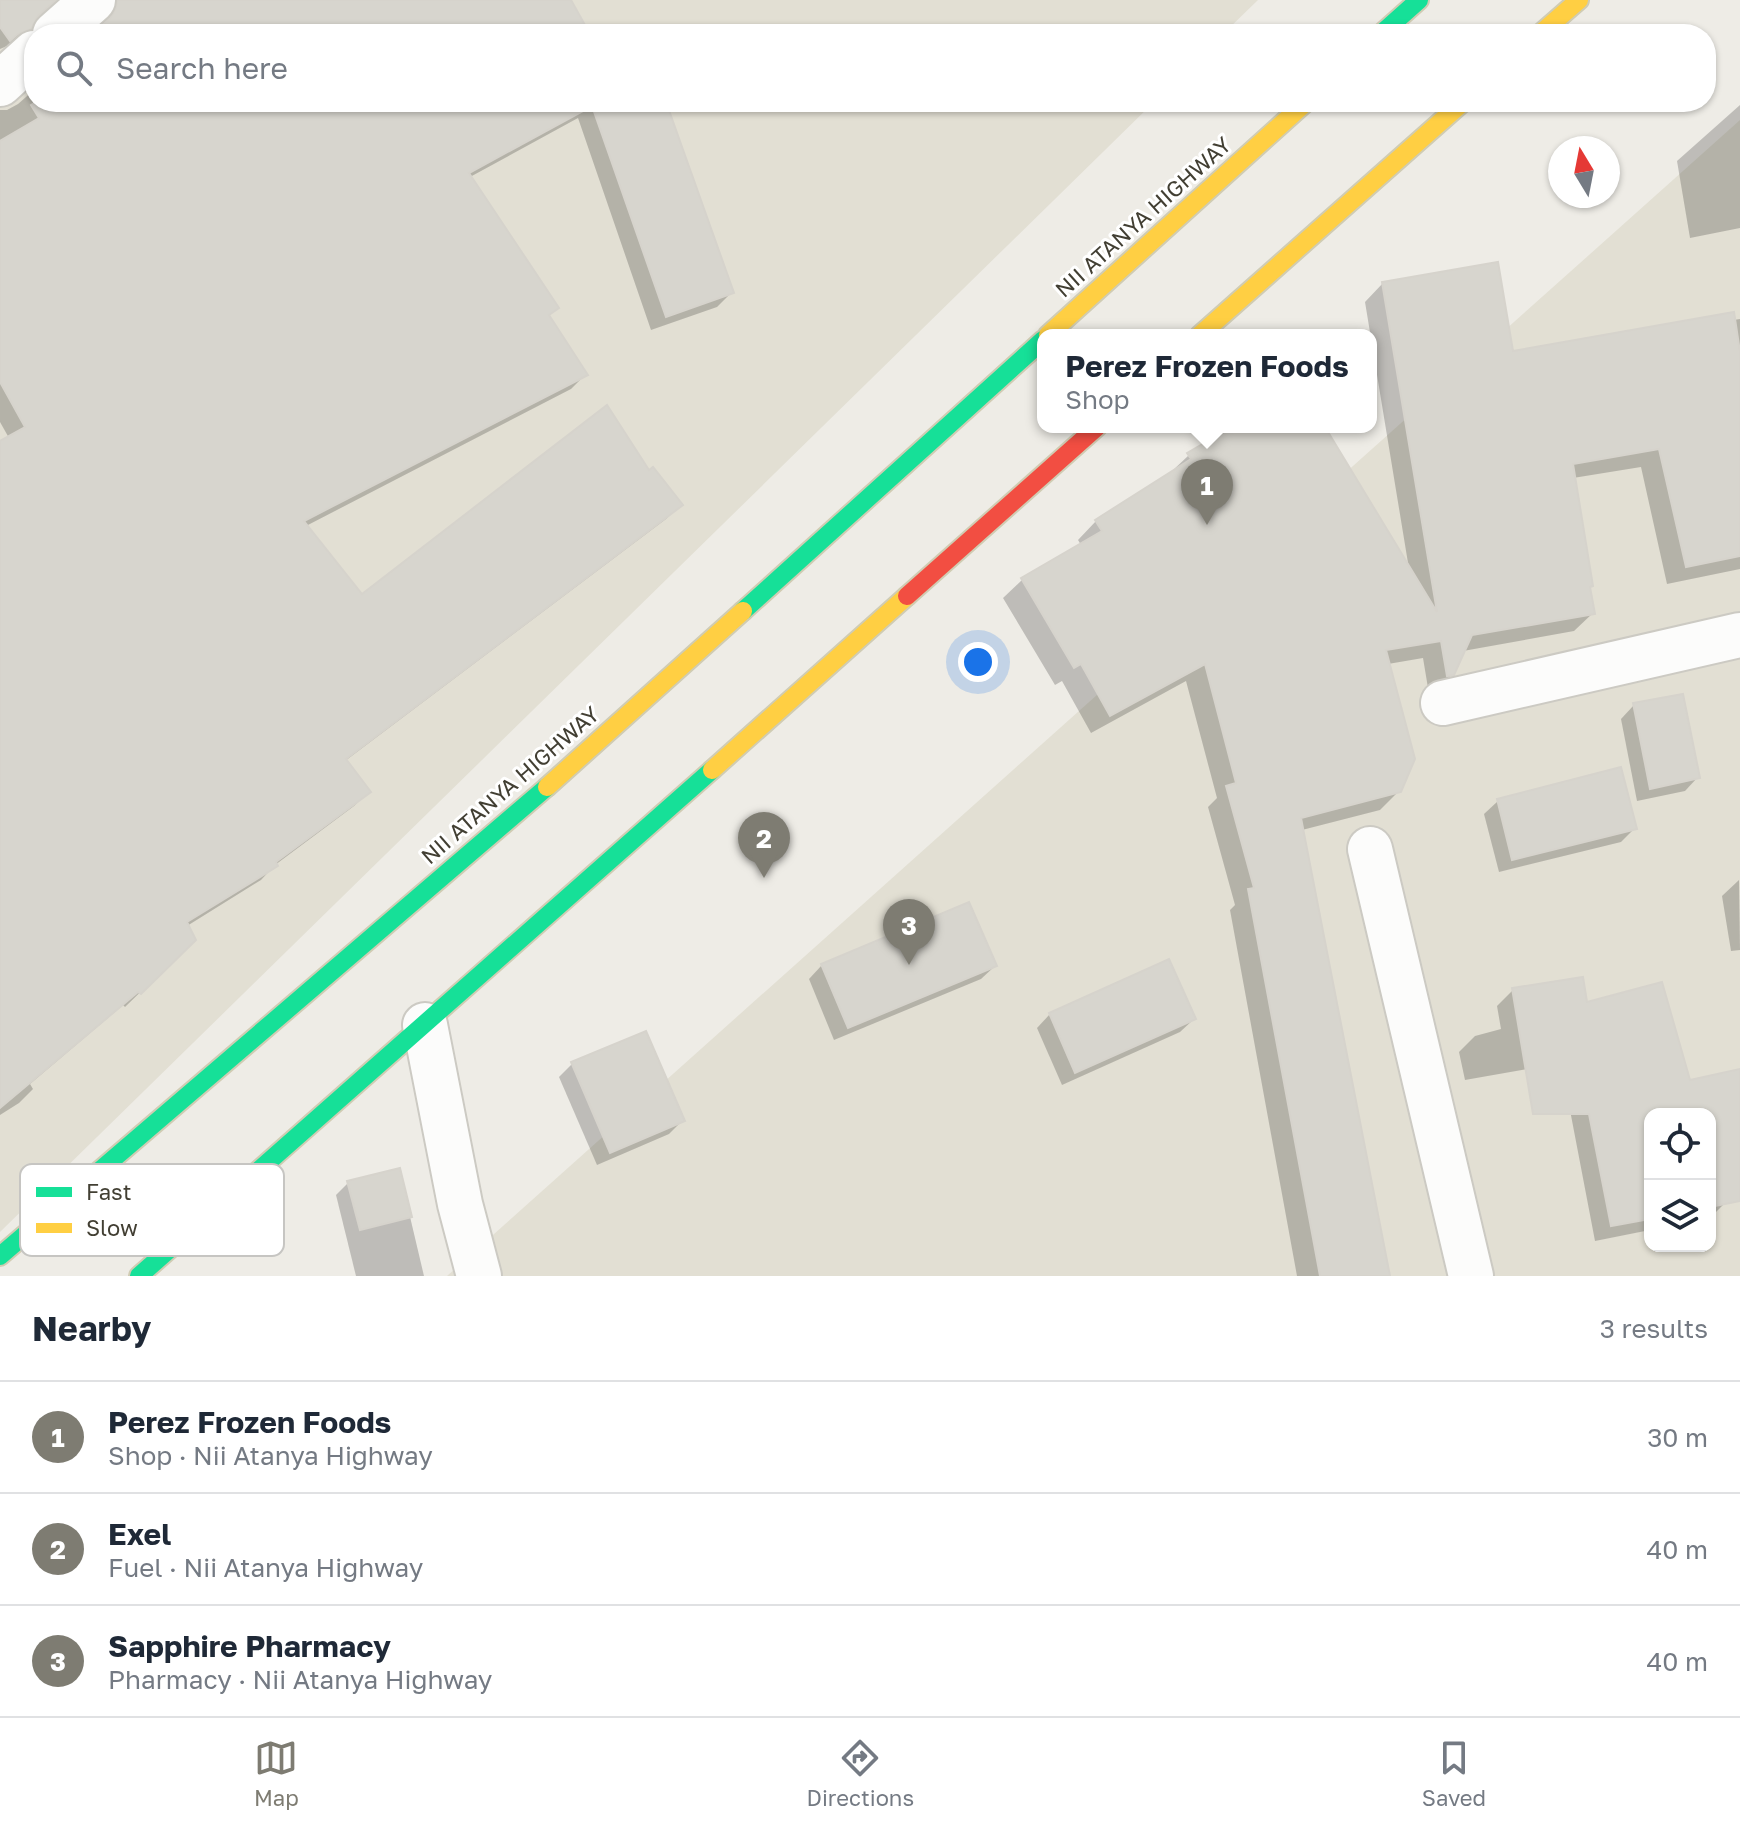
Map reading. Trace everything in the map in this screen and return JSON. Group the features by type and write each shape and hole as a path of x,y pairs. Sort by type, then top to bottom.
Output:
{"main road":[{"path":"1392,24 1419,0"},
{"path":"1551,24 1579,0"},
{"name":"NII ATANYA HIGHWAY","path":"1055,329 1295,112"},
{"path":"1207,329 1452,112"},
{"name":"NII ATANYA HIGHWAY","path":"107,1164 585,754 1037,345"},
{"path":"267,1164 1090,433"},
{"name":"NII ATANYA HIGHWAY","path":"0,1256 20,1239"},
{"path":"139,1276 162,1256"}],"street":[{"path":"66,24 93,0"},
{"path":"0,84 24,62"},
{"path":"1443,703 1740,635"},
{"path":"1370,849 1471,1276"},
{"path":"425,1025 460,1204 479,1276"}],"shaded area":[{"path":"0,0 1258,0 1233,24 24,24 24,112 1144,112 69,1164 20,1164 20,1212 0,1232"},
{"path":"1740,120 1740,1276 447,1276"}],"building":[{"path":"0,0 56,0 34,24 24,24 24,32 10,41 0,27"},
{"path":"117,0 571,0 584,24 103,24 116,8"},
{"path":"35,112 581,112 469,173 559,308 549,315 588,375 304,521 362,594 607,405 649,470 653,467 683,505 346,759 371,792 276,862 278,866 187,922 196,940 141,994 138,992 0,1108 0,441 25,427 0,382 0,141 39,118"},
{"path":"594,112 670,112 734,293 666,317"},
{"path":"1498,262 1513,351 1734,312 1740,352 1740,556 1686,567 1659,449 1573,464 1595,614 1472,635 1454,675 1447,676 1441,641 1386,650 1415,759 1401,792 1301,818 1390,1276 1320,1276 1248,889 1254,888 1226,786 1236,783 1205,664 1110,716 1081,664 1074,668 1021,578 1102,531 1095,520 1191,459 1187,453 1222,433 1329,433 1437,612 1382,282"},
{"path":"1683,694 1700,778 1650,789 1633,703"},
{"path":"1621,767 1637,829 1512,860 1497,799"},
{"path":"969,902 997,966 848,1028 821,964"},
{"path":"1169,959 1196,1019 1075,1073 1049,1013"},
{"path":"1583,977 1587,1002 1662,982 1690,1080 1740,1069 1740,1201 1716,1206 1716,1108 1644,1108 1644,1220 1611,1226 1589,1114 1533,1114 1512,988"},
{"path":"646,1031 685,1121 610,1153 571,1062"},
{"path":"400,1168 412,1217 360,1230 347,1181"}],"traffic: fast":[{"path":"1392,24 1419,0"},
{"path":"743,611 1037,345"},
{"path":"266,1164 712,770"},
{"path":"107,1164 547,787"},
{"path":"0,1256 20,1239"},
{"path":"139,1276 162,1256"}],"traffic: slow":[{"path":"1551,24 1579,0"},
{"path":"1055,329 1295,112"},
{"path":"1207,329 1452,112"},
{"path":"712,770 907,596"},
{"path":"547,787 743,611"}],"traffic: jam":[{"path":"907,596 1090,433"}],"place":[{"name":"Perez Frozen Foods","path":"1207,525"},
{"name":"Exel","path":"764,878"},
{"name":"Sapphire Pharmacy","path":"909,965"}]}
